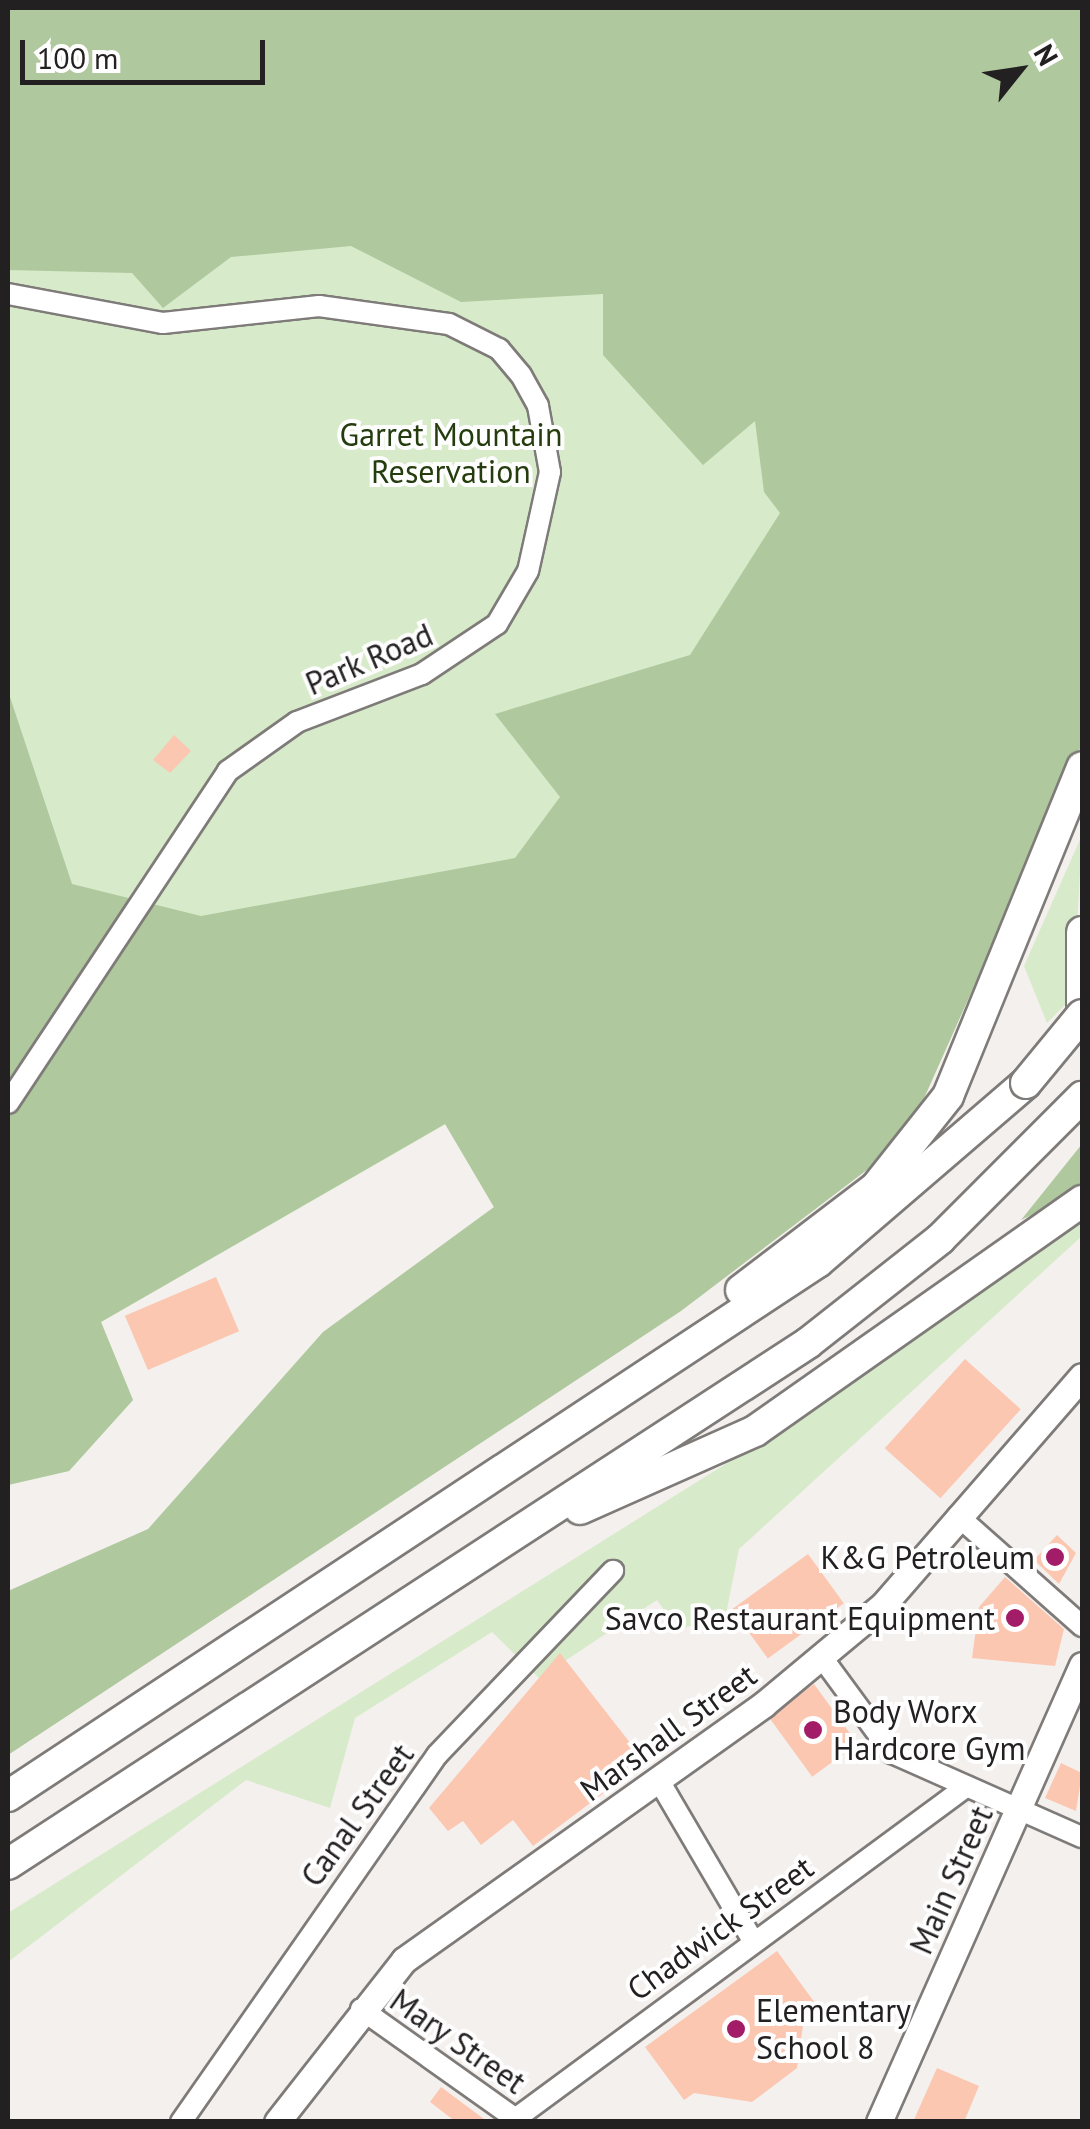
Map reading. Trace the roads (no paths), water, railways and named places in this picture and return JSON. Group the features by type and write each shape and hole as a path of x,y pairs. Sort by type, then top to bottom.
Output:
{"highway":[{"path":"676,1356 706,1315 855,1206 916,1141 960,1075 1082,767"},
{"path":"1004,961 1082,810"},
{"path":"8,1796 862,1230 1026,1083 1082,1018 1082,932"},
{"path":"8,1864 854,1310 1060,1123 1082,1097"},
{"path":"504,1542 756,1431 1082,1202"},
{"path":"8,1888 68,1846 86,1811"}],"main road":[{"name":"Marshall Street","path":"276,2122 361,2008 404,1960 822,1659 958,1516 1082,1376"},
{"name":"Main Street","path":"879,2122 1082,1665"}],"street":[{"name":"Park Road","path":"8,294 163,323 319,306 449,324 499,349 522,375 538,406 550,472 528,570 496,624 422,674 297,722 228,770 8,1103"},
{"path":"958,1516 1082,1626"},
{"name":"Canal Street","path":"182,2122 437,1755 613,1571"},
{"path":"822,1659 892,1754 1082,1837"},
{"path":"658,1779 753,1940"},
{"name":"Chadwick Street","path":"515,2120 753,1940 967,1786"},
{"name":"Mary Street","path":"361,2008 515,2120"}],"place":[{"name":"K&G Petroleum","path":"1055,1557"},
{"name":"Savco Restaurant Equipment","path":"1015,1618"},
{"name":"Body Worx Hardcore Gym","path":"813,1730"},
{"name":"Elementary School 8","path":"736,2029"}],"park label":[{"name":"Garret Mountain Reservation","path":"451,454"}]}
